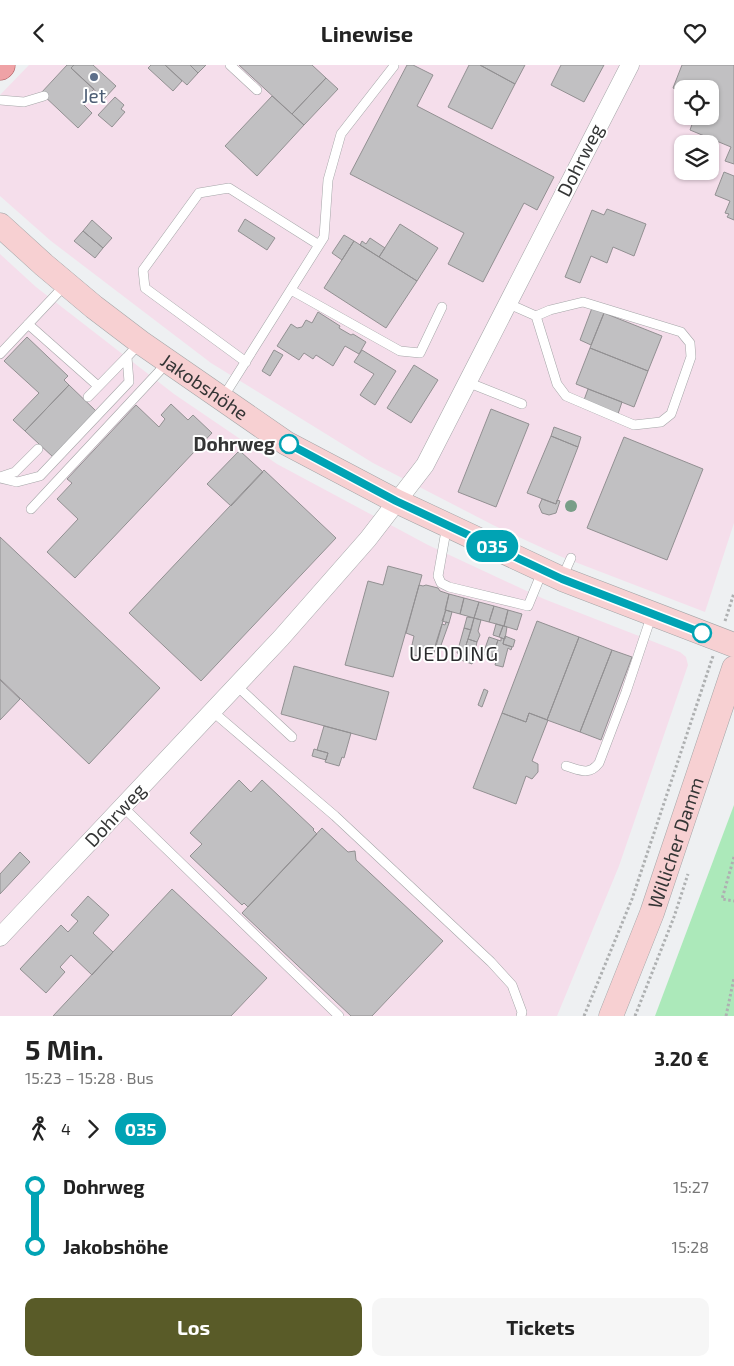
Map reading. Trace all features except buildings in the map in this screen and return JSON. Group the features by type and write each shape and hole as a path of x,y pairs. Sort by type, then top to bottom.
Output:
{"street":[{"name":"Dohrweg","path":"0,937 281,638 368,539 425,465 506,303 630,65"},
{"name":"Jakobshöhe","path":"0,225 66,284 134,349 168,362 286,443 396,501 447,525 558,569 652,614 726,642"},
{"name":"Willicher Damm","path":"611,1016 652,913 734,668"}],"lane":[{"path":"230,65 257,90"},
{"path":"222,399 324,237 328,180 341,134 394,66"},
{"path":"0,99 24,102 44,96"},
{"path":"246,362 145,288 143,270 199,193 229,187 319,245"},
{"path":"0,354 66,284"},
{"path":"291,290 400,351 420,353 442,307"},
{"path":"506,303 536,316 550,310 583,302 681,331 690,343 691,357 671,414 661,422 634,425 566,397 557,384 536,316"},
{"path":"28,325 98,386"},
{"path":"88,397 134,349"},
{"path":"0,478 17,481 40,476 130,382 134,349"},
{"path":"31,509 168,362"},
{"path":"467,382 522,404"},
{"path":"0,478 15,472 38,449"},
{"path":"447,525 438,577 441,583 449,587 528,607 558,569"},
{"path":"566,766 588,771 594,769 599,763 626,692 652,614"},
{"path":"236,686 292,737"},
{"path":"212,711 335,817 491,962 512,985 522,1012 521,1016"},
{"path":"123,807 340,1016"}],"path":[{"path":"584,1016 632,899 726,642 734,593"},
{"path":"734,857 722,899 734,901"},
{"path":"726,1016 734,978"}],"shaded area":[{"path":"29,65 734,65 734,523 705,612 562,557 493,525 373,463 211,363 51,241 0,196 0,95"},
{"path":"0,254 36,287 174,394 277,464 428,545 544,599 680,652 686,657 688,665 619,866 557,1016 0,1016"}],"green space":[{"path":"734,805 734,1016 655,1016"}],"bus line":[{"name":"035","path":"289,444 396,501 562,579 702,633"}],"place":[{"name":"Jet","path":"94,77"},
{"name":"Dohrweg","path":"289,444"}],"district":[{"name":"UEDDING","path":"454,654"}]}
